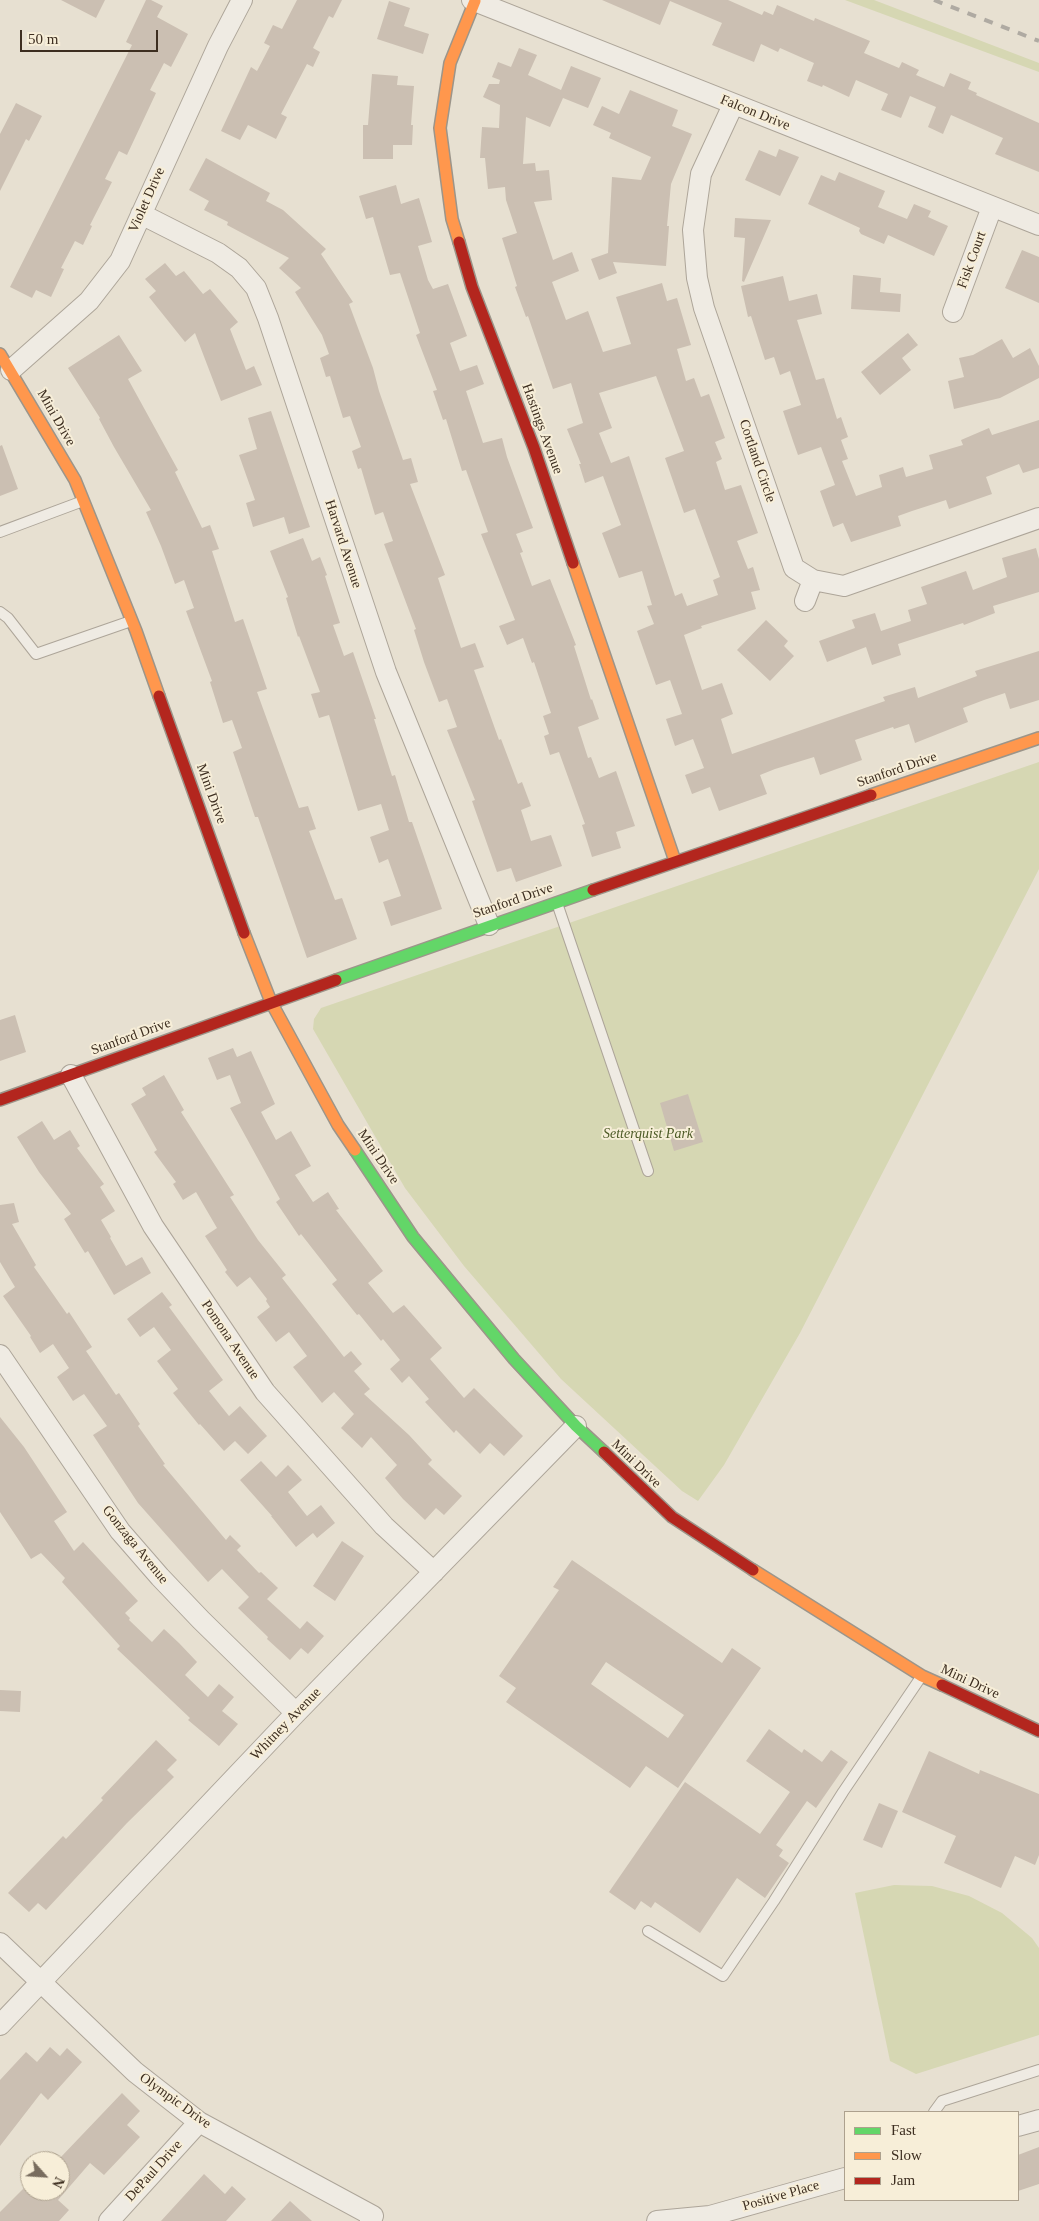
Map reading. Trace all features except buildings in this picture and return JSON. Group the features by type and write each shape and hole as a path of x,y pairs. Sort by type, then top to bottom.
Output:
{"street":[{"name":"Violet Drive","path":"6,362 89,301 113,273 120,262 140,214 218,46 242,0"},
{"name":"Falcon Drive","path":"474,1 1039,225"},
{"name":"Hastings Avenue","path":"474,1 450,63 440,128 452,219 472,287 534,448 675,861"},
{"name":"Cortland Circle","path":"733,105 701,174 694,230 697,278 704,308 794,568 813,580 844,586 1039,518"},
{"name":"Fisk Court","path":"953,312 992,207"},
{"name":"Harvard Avenue","path":"140,214 218,253 239,268 256,288 268,318 386,672 488,925"},
{"name":"Mini Drive","path":"6,362 75,480 84,501 132,620 250,951 271,1002 338,1125 413,1237 514,1359 576,1426 672,1517 791,1596 922,1676 1039,1731"},
{"path":"805,601 813,580"},
{"name":"Stanford Drive","path":"0,1100 488,925 1039,738"},
{"name":"Pomona Avenue","path":"71,1075 154,1226 265,1392 384,1526 434,1572"},
{"name":"Gonzaga Avenue","path":"0,1355 120,1531 201,1620 296,1713"},
{"name":"Whitney Avenue","path":"0,2025 296,1713 576,1426"},
{"name":"Olympic Drive","path":"0,1943 134,2072 199,2122 374,2216 370,2221"},
{"path":"1019,2126 1039,2120"},
{"name":"DePaul Drive","path":"109,2221 199,2122"},
{"name":"Positive Place","path":"658,2221 710,2216 844,2178"}],"lane":[{"path":"0,532 84,501"},
{"path":"0,612 8,618 36,654 132,620"},
{"path":"557,902 648,1171"},
{"path":"648,1931 723,1976 774,1901 843,1792 922,1676"},
{"path":"935,2111 942,2102 1039,2070"}],"green space":[{"path":"845,0 874,0 1039,63 1039,72"},
{"name":"Setterquist Park","path":"1039,762 1039,869 800,1333 724,1465 698,1501 682,1491 561,1379 464,1266 405,1188 313,1029 314,1019 321,1008"},
{"path":"894,1885 932,1886 969,1896 1002,1913 1032,1938 1039,1948 1039,2035 916,2074 890,2061 855,1893"}],"railway":[{"path":"934,0 1039,41"}],"traffic: fast":[{"path":"336,980 593,890"},
{"path":"355,1150 413,1237 514,1359 576,1426 604,1452"}],"traffic: slow":[{"path":"459,242 452,219 440,128 450,63 475,1"},
{"path":"0,354 75,480 136,631 159,696"},
{"path":"573,563 675,861"},
{"path":"871,795 1039,738"},
{"path":"244,933 271,1002 338,1125 355,1150"},
{"path":"753,1570 922,1676 942,1685"}],"traffic: jam":[{"path":"459,242 472,287 534,448 573,563"},
{"path":"159,696 244,933"},
{"path":"593,890 871,795"},
{"path":"0,1100 336,980"},
{"path":"604,1452 672,1517 753,1570"},
{"path":"942,1685 1039,1731"}]}
